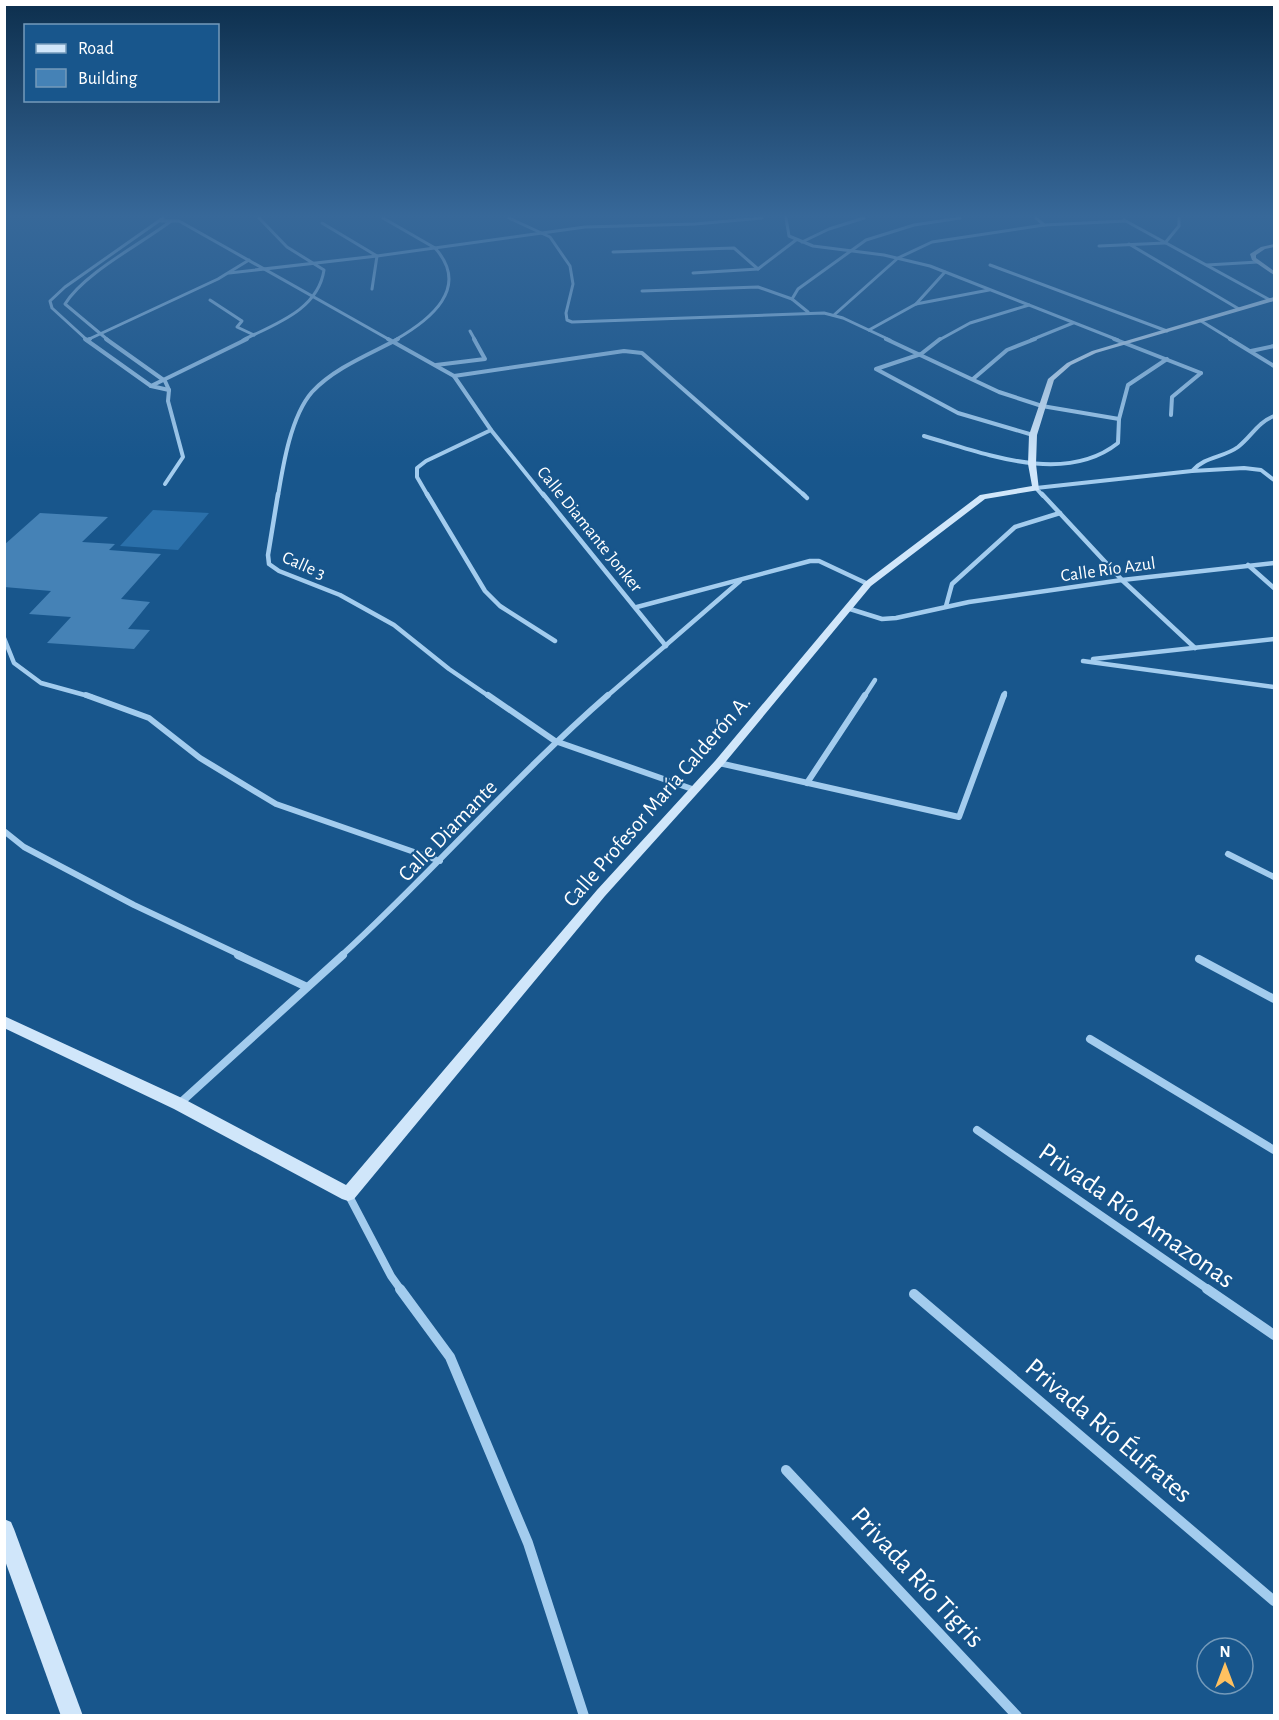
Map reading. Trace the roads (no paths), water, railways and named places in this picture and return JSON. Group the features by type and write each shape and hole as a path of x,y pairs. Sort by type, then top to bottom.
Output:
{"street":[{"path":"53,298 50,301 51,308 87,340 152,386 169,390"},
{"path":"66,298 65,304 101,335 165,381 169,390 168,401 183,457 173,476 165,484"},
{"path":"87,340 177,298"},
{"path":"152,386 290,317 312,298"},
{"path":"316,298 454,375 624,351 642,353 807,498"},
{"name":"Calle 3","path":"444,298 425,322 350,364 311,392 296,423 281,479 268,555 269,564 279,571 340,595 394,625 449,669 555,741 695,790"},
{"path":"570,298 566,313 567,320 572,322 808,313 834,315 999,392 1042,406 1119,419"},
{"path":"834,315 853,298"},
{"path":"916,304 921,298"},
{"path":"869,330 916,304 944,298"},
{"path":"1012,298 1201,373 1173,397 1171,415"},
{"path":"1078,298 1167,331"},
{"path":"1221,298 1239,309"},
{"path":"792,299 808,313"},
{"path":"210,300 242,321 237,325 240,330 254,335"},
{"path":"1195,648 1122,580 1036,488 1032,464 1034,435 1051,379 1069,364 1094,352 1272,300"},
{"path":"1029,305 970,323 945,335 921,354 876,369 958,413 1034,435"},
{"path":"1201,321 1275,366"},
{"path":"973,379 1007,350 1073,323"},
{"path":"436,365 486,359 470,331"},
{"path":"1250,351 1275,346"},
{"path":"924,436 1015,462 1032,464 1075,461 1104,454 1118,443 1119,419 1128,385 1167,359"},
{"name":"Calle Diamante Jonker","path":"454,375 491,430 637,607 666,646"},
{"path":"1192,471 1202,459 1238,448 1258,424 1275,416"},
{"path":"491,430 426,460 417,468 417,477 485,591 500,606 555,641"},
{"path":"1036,488 1192,471 1253,468 1261,470 1275,480"},
{"name":"Calle Profesor María Calderón A.","path":"348,1194 601,893 719,763 850,609 868,584 983,497 1036,488"},
{"path":"946,606 952,584 1015,527 1060,513"},
{"path":"637,607 810,561 819,561 868,584"},
{"name":"Calle Río Azul","path":"850,609 876,617 896,618 946,606 1122,580 1275,563"},
{"path":"1248,565 1275,588"},
{"name":"Calle Diamante","path":"179,1104 399,903 555,741 740,581"},
{"path":"4,638 14,663 41,683 103,700 148,718 200,758 276,804 440,861"},
{"path":"1275,639 1083,661 1275,687"},
{"path":"807,783 875,680"},
{"path":"719,763 959,817 1005,693"},
{"path":"4,831 24,847 134,905 307,987"},
{"path":"1228,854 1275,877"},
{"path":"1199,959 1275,999"},
{"path":"4,1021 179,1104 348,1194 391,1276 450,1357 528,1543 584,1716"},
{"path":"1089,1039 1275,1150"},
{"name":"Privada Río Amazonas","path":"976,1130 1275,1335"},
{"name":"Privada Río Éufrates","path":"914,1294 1275,1601"},
{"name":"Privada Río Tigris","path":"786,1470 1017,1716"},
{"path":"4,1529 72,1716"}]}
